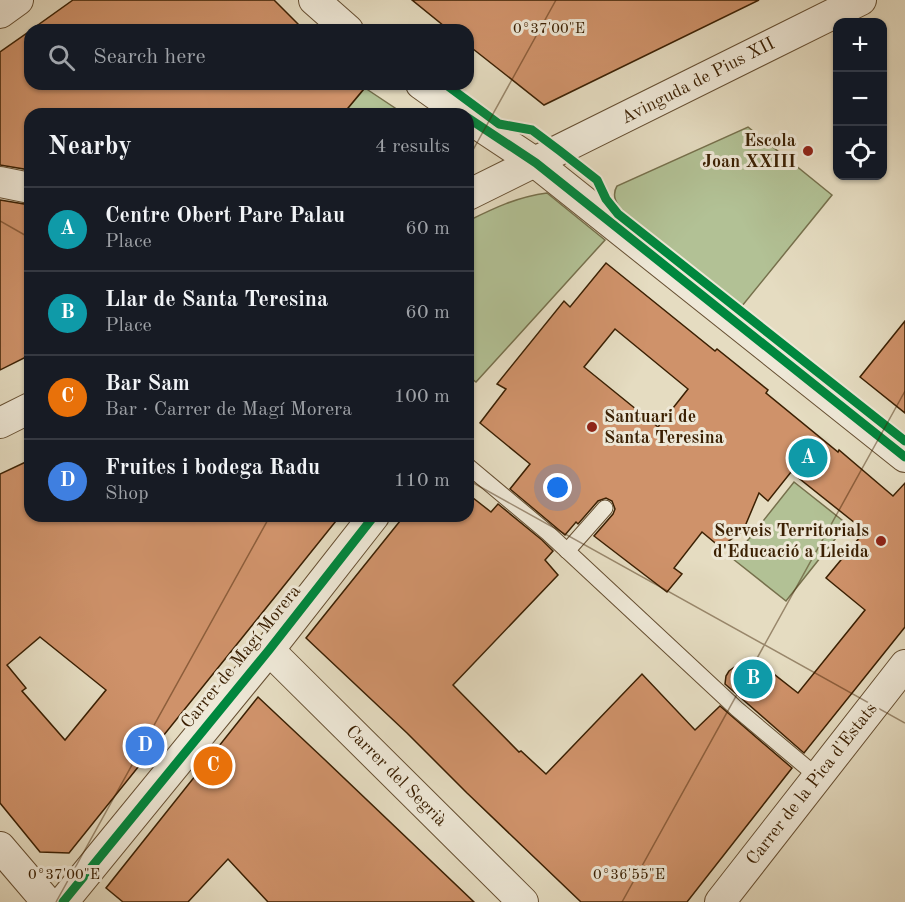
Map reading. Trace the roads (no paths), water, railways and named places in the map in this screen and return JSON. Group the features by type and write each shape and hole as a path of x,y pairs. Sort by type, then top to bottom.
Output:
{"street":[{"path":"0,13 18,0"},
{"path":"314,0 341,24"},
{"name":"Avinguda de Pius XII","path":"474,192 861,0"},
{"path":"429,90 455,108"},
{"path":"474,121 536,163 905,457"},
{"path":"0,182 24,187"},
{"path":"0,423 24,411"},
{"name":"Carrer de Magí Morera","path":"63,902 269,650 369,522"},
{"name":"Carrer del Segrià","path":"269,650 523,902"},
{"name":"Carrer de la Pica d'Estats","path":"720,902 905,665"},
{"path":"0,847 47,902"}],"lane":[{"path":"474,471 567,551 737,709 818,777"},
{"path":"567,551 605,508"}],"place":[{"name":"Escola Joan XXIII","path":"808,151"},
{"name":"Santuari de Santa Teresina","path":"592,427"},
{"name":"Centre Obert Pare Palau","path":"808,458"},
{"name":"Serveis Territorials d'Educació a Lleida","path":"881,541"},
{"name":"Llar de Santa Teresina","path":"753,679"},
{"name":"Fruites i bodega Radu","path":"145,746"},
{"name":"Bar Sam","path":"213,766"}]}
